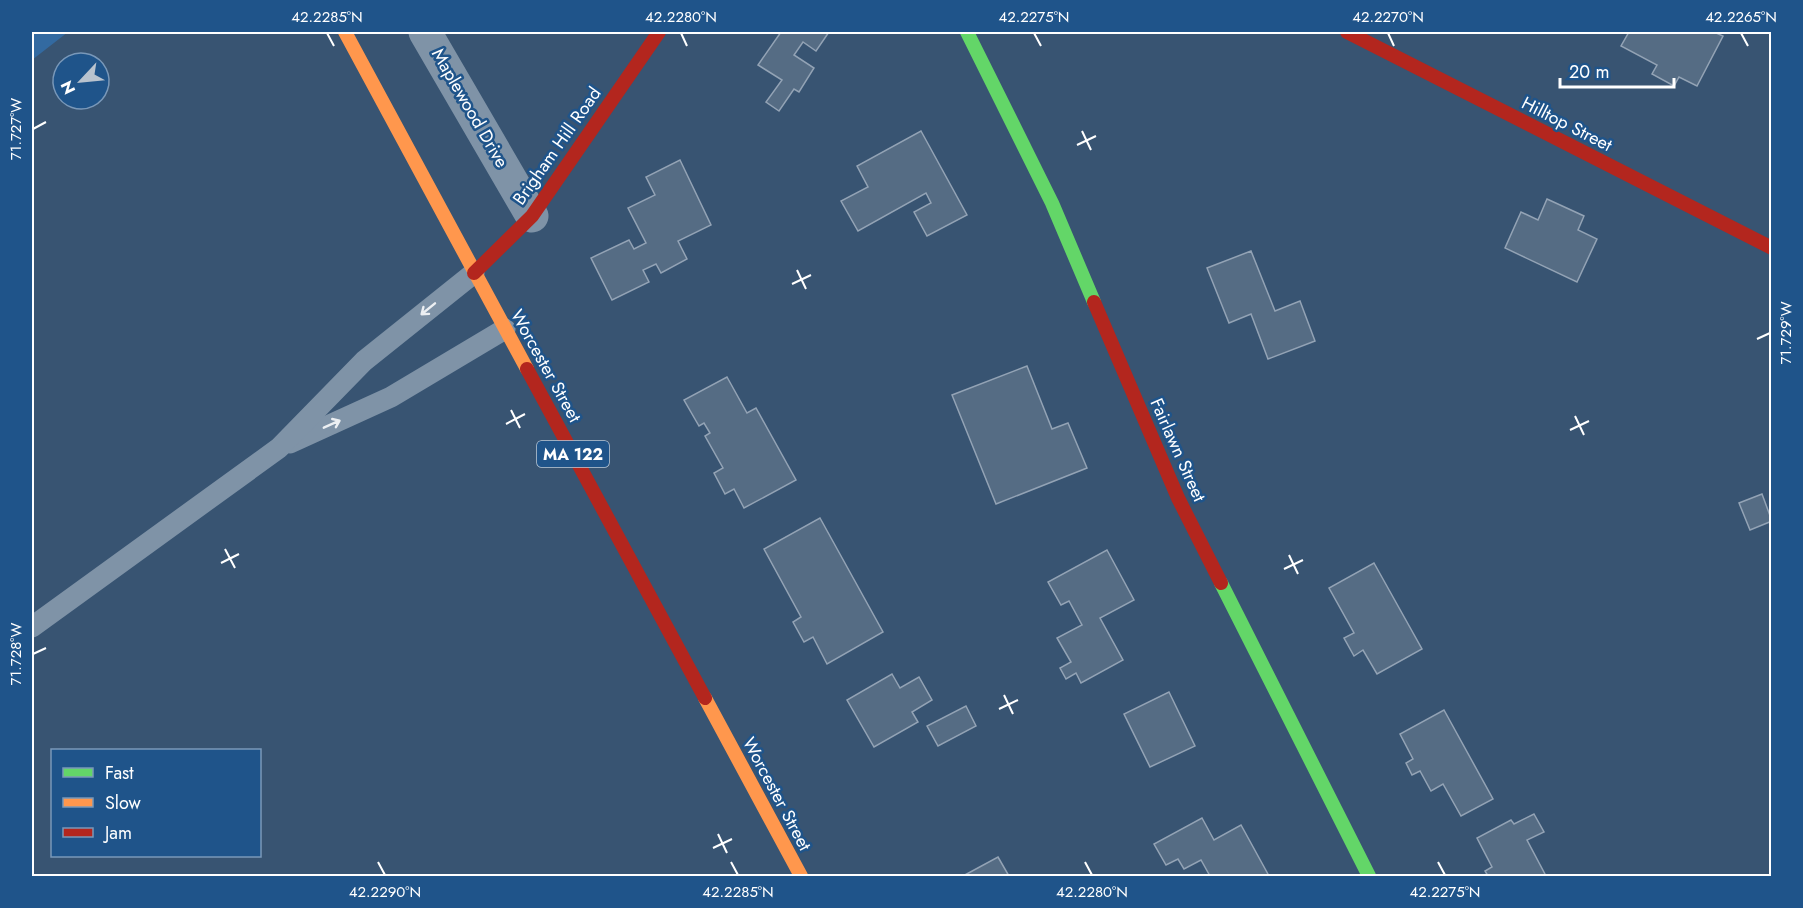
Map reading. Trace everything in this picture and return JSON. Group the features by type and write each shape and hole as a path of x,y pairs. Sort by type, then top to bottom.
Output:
{"street":[{"name":"Worcester Street","path":"345,32 801,876"},
{"name":"Maplewood Drive","path":"425,32 532,216"},
{"name":"Brigham Hill Road","path":"474,273 532,216 659,32"},
{"name":"Fairlawn Street","path":"967,32 1052,202 1178,498 1369,876"},
{"name":"Hilltop Street","path":"1347,32 1772,248"}],"lane":[{"path":"32,627 279,448 364,361 474,273"},
{"path":"279,448 391,397 505,329"}],"shaded area":[{"path":"32,32 68,32 32,60"}],"building":[{"path":"781,32 829,32 816,51 803,42 794,55 814,68 799,92 794,89 779,111 766,102 782,80 758,65"},
{"path":"1629,32 1714,32 1723,36 1697,86 1679,77 1674,86 1652,74 1657,65 1621,46"},
{"path":"921,131 967,215 927,236 914,212 931,203 926,193 858,231 841,201 868,187 857,166"},
{"path":"680,160 711,225 678,241 687,259 661,273 656,264 643,270 649,282 612,300 591,258 629,240 634,249 646,243 628,208 655,195 646,177"},
{"path":"1547,199 1584,216 1578,230 1597,239 1577,282 1505,248 1521,212 1538,220"},
{"path":"1251,251 1275,311 1300,301 1315,341 1268,359 1251,314 1229,323 1207,268"},
{"path":"1027,366 1052,429 1068,423 1087,468 996,504 952,395"},
{"path":"727,377 747,413 756,408 796,480 744,508 734,489 725,494 714,473 723,468 705,436 710,433 704,423 699,426 684,400"},
{"path":"1762,494 1772,521 1750,530 1739,503"},
{"path":"820,518 883,632 827,664 813,637 804,642 793,622 801,617 764,549"},
{"path":"1107,550 1134,600 1100,618 1123,660 1081,683 1076,673 1066,679 1060,668 1071,662 1057,638 1082,625 1069,601 1061,605 1048,582"},
{"path":"1374,563 1422,649 1377,674 1363,650 1354,656 1344,638 1354,633 1329,588"},
{"path":"892,674 900,688 919,677 932,700 912,712 918,722 874,747 847,700"},
{"path":"1169,692 1195,746 1150,767 1124,714"},
{"path":"966,706 976,726 938,746 927,726"},
{"path":"1444,710 1493,799 1461,816 1443,784 1431,791 1420,771 1412,775 1406,763 1413,759 1400,734"},
{"path":"1534,814 1544,832 1527,840 1546,876 1488,876 1485,871 1492,867 1477,838 1511,820 1514,824"},
{"path":"1202,818 1214,840 1241,825 1269,876 1210,876 1201,860 1184,869 1178,859 1166,865 1154,844"},
{"path":"998,857 1009,876 963,876"}],"traffic: fast":[{"path":"967,32 1052,203 1094,302"},
{"path":"1221,583 1369,876"}],"traffic: slow":[{"path":"345,32 527,369"},
{"path":"705,698 801,876"}],"traffic: jam":[{"path":"474,273 532,216 659,32"},
{"path":"1347,32 1772,248"},
{"path":"1094,302 1178,498 1221,583"},
{"path":"527,369 705,698"}]}
